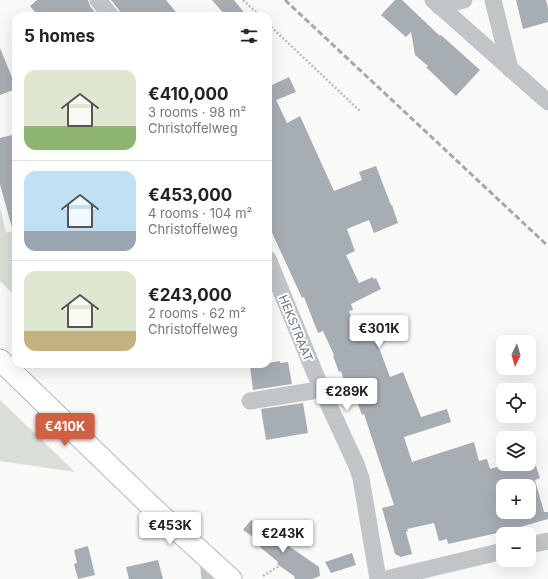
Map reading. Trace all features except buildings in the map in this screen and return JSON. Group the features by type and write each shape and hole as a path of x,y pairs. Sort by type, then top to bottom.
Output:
{"main road":[{"path":"0,360 209,569 231,579"}],"street":[{"path":"98,0 107,12"},
{"path":"436,3 464,0"},
{"path":"492,0 510,69"},
{"path":"436,3 548,102"},
{"name":"HEKSTRAAT","path":"272,270 321,388 361,478 378,579"},
{"path":"250,401 312,391 321,388"},
{"path":"536,544 548,541"},
{"path":"386,579 496,553"}],"path":[{"path":"243,0 256,12"},
{"path":"272,28 361,112"},
{"path":"263,576 279,566"}],"shaded area":[{"path":"0,207 6,233 12,231 12,293 0,281"},
{"path":"0,400 75,472 0,461"}],"railway":[{"path":"285,0 548,246"}]}
